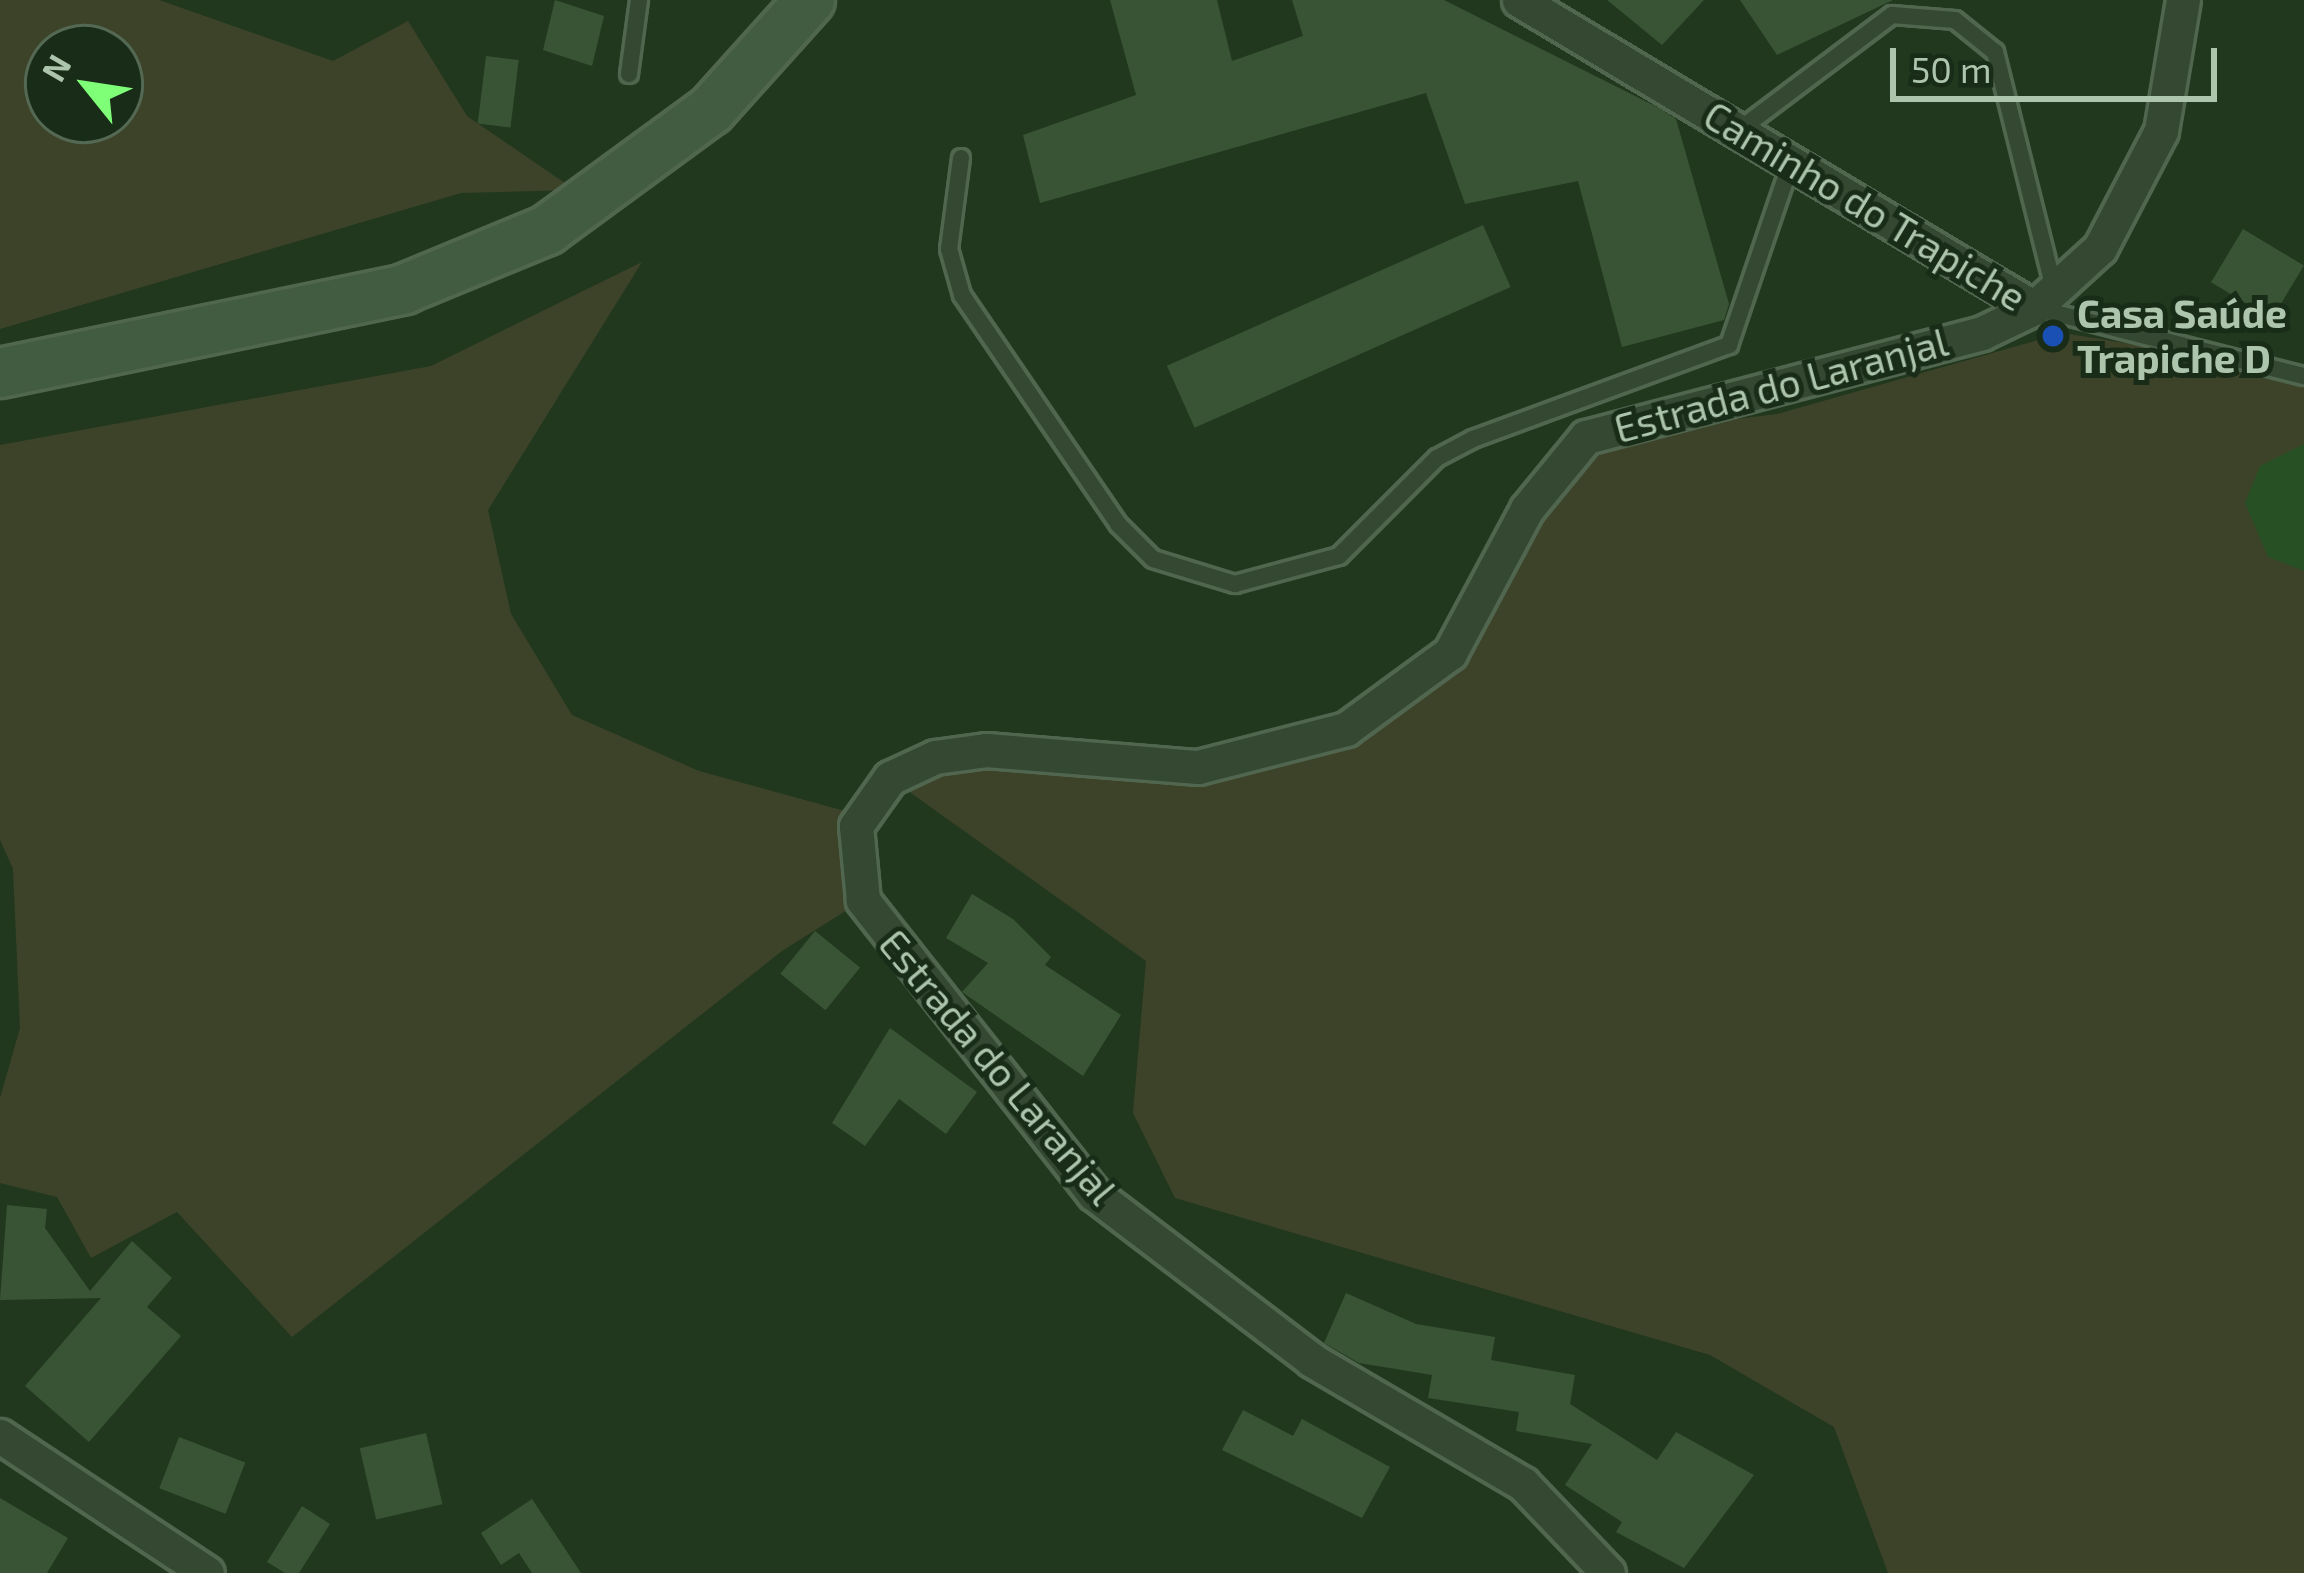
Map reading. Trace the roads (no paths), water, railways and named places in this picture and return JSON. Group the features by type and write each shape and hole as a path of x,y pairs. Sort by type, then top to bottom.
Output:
{"main road":[{"path":"0,374 404,289 547,230 711,110 810,0"}],"street":[{"name":"Caminho do Trapiche","path":"1519,0 1791,163 2045,301"},
{"name":"Estrada do Laranjal","path":"1608,1573 1523,1484 1312,1360 1094,1194 863,900 856,826 890,778 935,757 986,750 1198,767 1346,729 1450,653 1527,509 1586,437 1982,333 2045,301 2100,248 2161,131 2183,0"},
{"path":"0,1436 207,1573"}],"lane":[{"path":"629,74 639,0"},
{"path":"1738,131 1892,15 1955,20 1994,52 2045,301"},
{"path":"961,158 949,249 962,295 1118,524 1153,559 1235,584 1339,556 1437,458 1472,439 1729,345 1791,163"},
{"name":"Caminho do Trapiche","path":"2045,301 2304,376"}],"place":[{"name":"Casa Saúde Trapiche D","path":"2053,336"}]}
